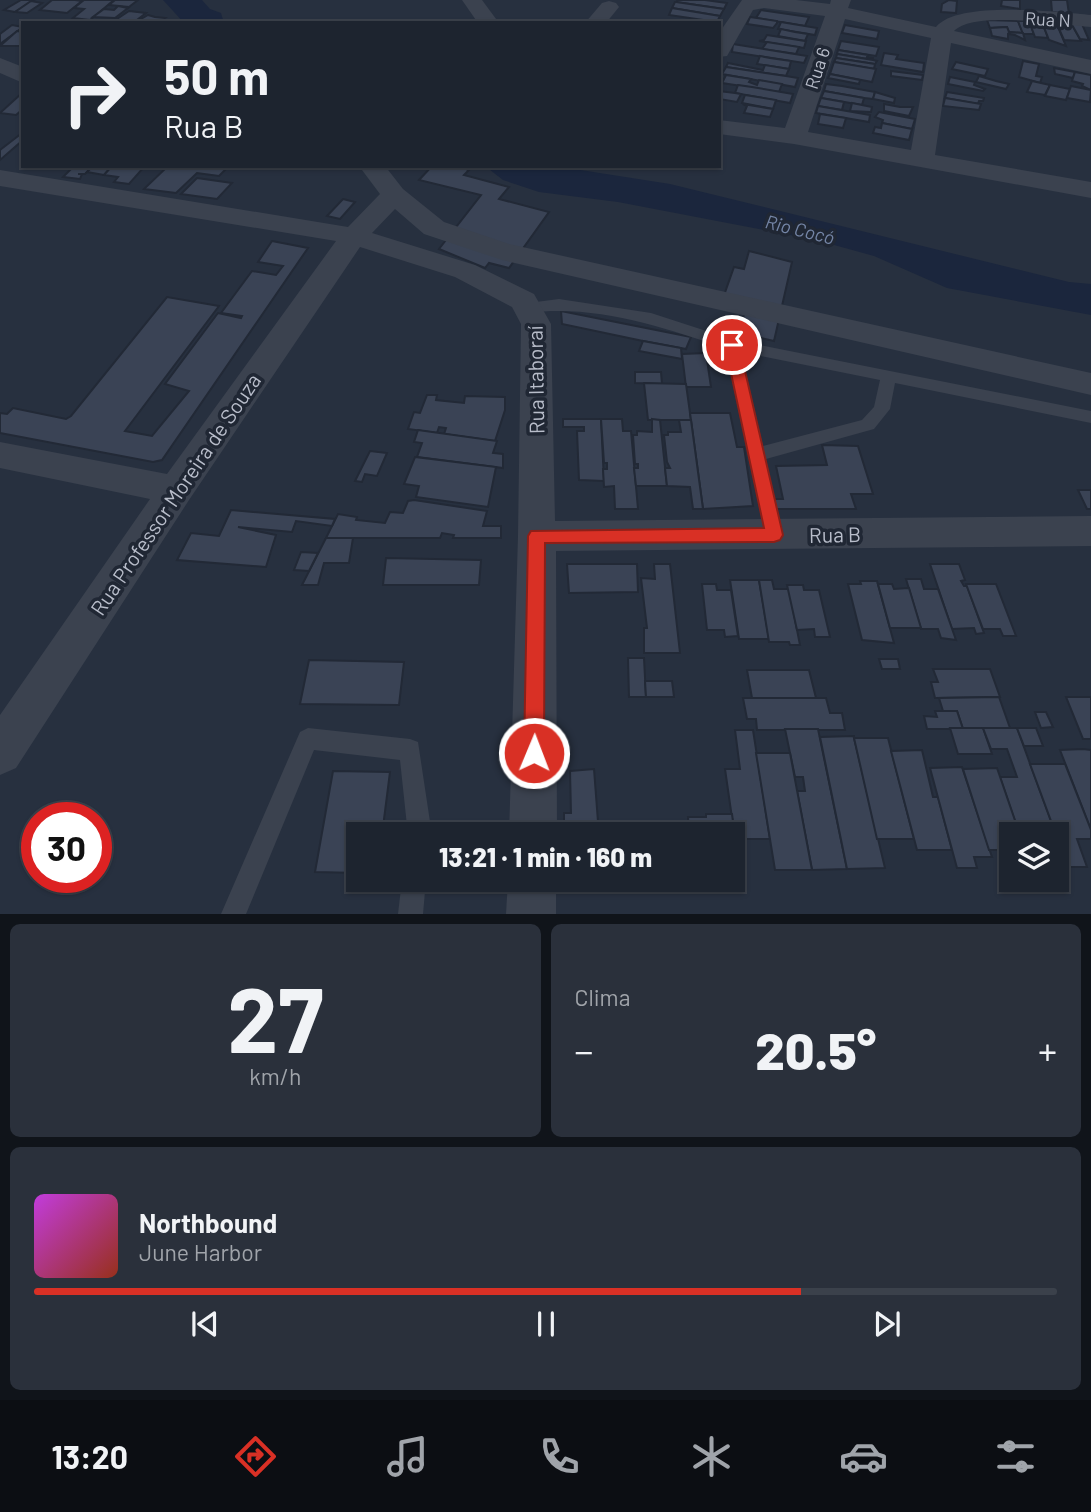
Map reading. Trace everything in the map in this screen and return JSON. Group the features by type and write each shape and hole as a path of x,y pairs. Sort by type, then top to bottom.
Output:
{"street":[{"path":"472,0 488,21"},
{"path":"721,48 746,5 762,1 839,6 942,35 1091,67"},
{"name":"Rua 6","path":"794,137 839,6"},
{"path":"597,21 609,7"},
{"name":"Rua N","path":"942,35 946,26 963,18 999,16 1091,20"},
{"path":"922,159 942,35"},
{"path":"0,65 21,75"},
{"path":"721,127 794,137 1091,190"},
{"path":"374,168 394,195 434,228 502,251 1091,384"},
{"name":"Rua Itaboraí","path":"0,178 354,236 465,271 523,301 536,324 537,536 533,822"},
{"name":"Rua Professor Moreira de Souza","path":"0,753 176,490 354,236 394,195"},
{"path":"0,455 176,490"},
{"name":"Rua B","path":"537,536 1091,531"},
{"path":"531,914 532,892"}],"lane":[{"path":"528,308 559,304 651,318 732,345 889,374 1091,417"},
{"path":"732,345 774,535"},
{"path":"755,455 810,443 835,432 868,425 882,410 889,374"},
{"path":"233,914 308,738 410,750 418,822"},
{"path":"410,914 413,892"}],"water":[{"path":"163,0 202,0 210,9 221,13 223,21 182,21"},
{"name":"Rio Cocó","path":"488,168 568,168 670,184 1069,282 1091,284 1091,315 947,288 874,256 816,240 618,202 539,192 503,180"}],"building":[{"path":"21,0 34,0 15,12 4,10"},
{"path":"52,0 82,1 67,13 40,10"},
{"path":"84,0 114,0 90,20 73,18 84,9 74,8"},
{"path":"115,0 138,0 129,7 109,5"},
{"path":"949,0 957,1 956,13 941,12 942,4"},
{"path":"1002,0 1020,0 1020,9 1001,6"},
{"path":"1051,0 1067,0 1069,14 1052,12"},
{"path":"31,1 42,3 27,13 15,12"},
{"path":"675,2 724,9 720,16 672,8"},
{"path":"676,2 727,3 724,9"},
{"path":"118,6 128,8 115,18 93,17 104,9 114,10"},
{"path":"672,8 720,16 718,21 710,21 669,15"},
{"path":"761,10 809,17 805,26 756,18"},
{"path":"129,11 146,13 136,21 114,21"},
{"path":"148,15 165,18 160,21 138,21"},
{"path":"750,17 777,23 773,28 747,24"},
{"path":"987,20 1018,21 1023,33 1009,32 1007,27 990,28"},
{"path":"1018,21 1029,21 1034,34 1023,34"},
{"path":"1029,21 1042,22 1048,38 1035,37"},
{"path":"781,22 817,28 815,35 778,29"},
{"path":"1042,22 1056,22 1066,46 1049,40"},
{"path":"1056,22 1071,23 1081,41 1064,40"},
{"path":"1071,23 1082,24 1089,40 1080,39"},
{"path":"12,25 21,27 0,44 0,34"},
{"path":"845,25 879,31 877,39 842,33"},
{"path":"1007,27 1009,32 1023,33 1025,40 1008,34 1008,39 992,36 990,28"},
{"path":"781,29 808,34 805,41 778,36"},
{"path":"17,31 21,32 21,46 0,46"},
{"path":"767,35 806,41 804,48 759,41 764,40"},
{"path":"841,41 879,47 876,56 838,50"},
{"path":"767,42 799,47 796,54 762,49"},
{"path":"733,44 807,56 804,63 732,52"},
{"path":"838,50 868,55 867,57 873,60 837,54"},
{"path":"884,53 898,55 896,59 924,63 923,72 881,65"},
{"path":"837,54 877,61 875,64 836,58"},
{"path":"760,56 791,61 789,69 757,64"},
{"path":"836,58 875,64 874,69 834,62"},
{"path":"1023,61 1039,64 1036,76 1042,77 1040,83 1019,77"},
{"path":"834,62 876,69 872,82 830,74"},
{"path":"956,62 988,69 985,76 952,69"},
{"path":"728,63 763,70 765,65 789,69 786,76 726,67"},
{"path":"726,67 798,78 795,87 722,74"},
{"path":"1054,68 1075,72 1073,78 1055,74"},
{"path":"891,71 923,75 922,80 891,76"},
{"path":"1075,72 1091,75 1091,90 1072,81"},
{"path":"830,74 860,80 859,84 828,78"},
{"path":"726,75 751,79 749,82 757,85 759,80 782,84 779,92 722,83"},
{"path":"979,76 1009,84 1006,89 976,82"},
{"path":"950,77 975,82 974,85 985,89 983,91 948,84"},
{"path":"1032,81 1050,85 1045,95 1027,92"},
{"path":"826,84 875,92 873,99 864,98 824,91"},
{"path":"738,85 793,94 790,103 735,93"},
{"path":"1050,85 1070,89 1066,100 1045,96"},
{"path":"1071,86 1091,90 1090,102 1067,98"},
{"path":"721,91 741,94 737,102 721,99"},
{"path":"824,91 864,98 862,105 821,98"},
{"path":"875,92 895,98 894,103 873,99"},
{"path":"947,92 984,98 978,104 945,98"},
{"path":"21,94 21,111 16,115 0,113"},
{"path":"745,95 776,100 773,109 742,103"},
{"path":"821,98 844,102 842,110 818,106"},
{"path":"945,98 981,104 979,110 943,106"},
{"path":"852,103 872,107 871,112 850,111"},
{"path":"743,104 773,109 770,117 744,113 747,106"},
{"path":"884,104 913,107 909,116 884,111"},
{"path":"818,106 870,115 869,122 816,113"},
{"path":"879,112 915,119 912,129 882,123 883,120 875,117"},
{"path":"820,114 846,118 843,128 818,124"},
{"path":"882,123 912,129 909,140 873,133 875,127 881,128"},
{"path":"21,134 21,142 0,160 0,150"},
{"path":"72,168 91,168 82,174 80,179 63,177"},
{"path":"91,168 110,168 104,175 87,172"},
{"path":"110,168 143,168 129,184 114,182 118,177 104,175"},
{"path":"166,168 227,168 219,176 197,173 176,193 144,189"},
{"path":"430,168 463,168 469,170 464,175 509,187 499,199 549,212 509,268 489,263 485,268 439,249 481,195 419,180"},
{"path":"197,178 232,183 217,199 181,194"},
{"path":"343,199 355,202 340,219 327,216"},
{"path":"272,241 308,248 162,460 153,462 0,433 0,413 7,414 13,408 66,419 71,416 167,297 219,306 125,431 152,436 189,391 165,384 218,313 241,318 242,316 221,313 252,271 276,275 283,266 258,262"},
{"path":"749,251 792,262 774,341 738,333 747,306 722,301 734,267 744,269"},
{"path":"561,311 691,337 686,349 643,341 562,324"},
{"path":"643,341 681,348 682,359 639,351"},
{"path":"706,353 711,387 686,387 682,354"},
{"path":"635,372 661,372 662,384 635,383"},
{"path":"644,383 686,384 691,420 648,420"},
{"path":"427,395 437,395 436,400 464,403 465,396 505,397 505,410 495,441 444,434 446,428 439,427 437,433 408,429 414,412 420,413"},
{"path":"690,413 730,413 737,447 744,447 753,506 703,509"},
{"path":"563,419 601,419 604,481 579,480 577,431 584,431 584,427 563,427"},
{"path":"601,419 622,419 623,431 631,431 638,509 615,509 614,486 604,487 603,469 607,469 607,463 604,463"},
{"path":"652,419 660,420 667,486 636,486 634,468 638,468 638,464 635,464 633,435 637,435 637,431 652,432"},
{"path":"679,420 691,420 703,509 693,509 690,487 667,486 665,468 670,468 664,435 668,435 668,432 681,432"},
{"path":"418,430 497,441 493,453 503,454 503,468 417,457 422,443 414,442"},
{"path":"822,445 858,446 873,494 851,494 856,509 776,509 774,499 783,499 776,466 827,465"},
{"path":"370,451 387,453 377,476 365,474 362,482 355,481"},
{"path":"415,457 496,467 488,507 416,497 419,486 404,484"},
{"path":"1078,490 1091,490 1091,509 1087,509"},
{"path":"408,501 487,511 483,526 501,526 501,538 453,538 454,535 442,533 440,538 326,538 338,514 357,517 356,520 385,523 390,512 403,513"},
{"path":"231,510 335,519 332,526 296,521 292,532 238,527 276,535 266,567 177,560 191,533 219,536"},
{"path":"326,538 353,538 349,563 324,563 318,585 302,585"},
{"path":"301,552 318,553 309,571 294,570"},
{"path":"386,558 481,560 479,585 383,585"},
{"path":"567,564 637,564 638,592 569,593"},
{"path":"654,564 670,564 680,653 644,653 644,628 647,628 641,578 655,579"},
{"path":"930,564 959,564 965,580 961,581 967,586 984,633 976,634 974,628 952,629"},
{"path":"906,579 921,579 924,589 938,589 956,640 941,638 938,629 921,629"},
{"path":"730,580 759,580 769,639 739,639"},
{"path":"759,580 772,580 774,589 789,589 800,645 769,642"},
{"path":"860,581 877,581 894,643 862,640 848,584 861,584"},
{"path":"702,584 716,584 717,590 731,590 738,636 725,637 724,630 707,630"},
{"path":"878,584 892,584 894,589 909,588 921,628 890,628"},
{"path":"966,584 996,584 1016,636 1003,636 1000,629 983,629"},
{"path":"787,585 803,585 804,590 819,590 830,637 815,637 814,629 797,630"},
{"path":"628,658 644,658 646,697 629,697"},
{"path":"879,659 898,659 900,669 882,669"},
{"path":"309,660 404,662 399,705 300,704"},
{"path":"933,669 990,669 1000,697 935,698 931,682 938,682"},
{"path":"747,670 809,670 816,698 752,698"},
{"path":"645,681 672,681 674,697 646,697"},
{"path":"999,697 1010,728 963,729 957,711 943,711 939,698"},
{"path":"1066,697 1091,697 1091,739 1083,739"},
{"path":"743,698 826,698 830,713 842,713 845,730 757,730 756,719 747,719"},
{"path":"935,711 957,711 963,729 927,729 924,716 937,717"},
{"path":"1035,712 1046,712 1053,727 1041,728"},
{"path":"950,728 983,728 992,754 958,754"},
{"path":"983,728 1017,728 1051,822 1015,822 1000,777 1017,777 1007,749 991,749"},
{"path":"1017,728 1036,728 1043,746 1024,746"},
{"path":"785,729 818,729 847,869 812,870 797,791 805,791 803,777 795,777"},
{"path":"735,730 753,730 770,839 745,839 745,822 733,822 725,769 740,769"},
{"path":"854,736 885,868 847,869 820,737"},
{"path":"854,738 888,738 914,839 877,839"},
{"path":"922,750 933,797 938,797 952,850 917,850 891,751"},
{"path":"1060,750 1091,750 1091,830"},
{"path":"756,753 790,753 812,870 775,870"},
{"path":"1030,764 1065,764 1091,830 1091,839 1077,839 1087,867 1069,867 1069,822 1051,822"},
{"path":"962,767 992,857 974,857 977,868 957,868 930,768"},
{"path":"997,768 1016,822 999,822 999,850 989,850 963,769"},
{"path":"594,769 598,822 564,822 564,813 571,813 570,771"},
{"path":"333,771 390,772 384,822 346,822 346,873 315,872"},
{"path":"706,814 732,814 733,822 688,822 688,817 706,817"}],"route":[{"path":"534,753 537,536 774,535 732,345"}]}
